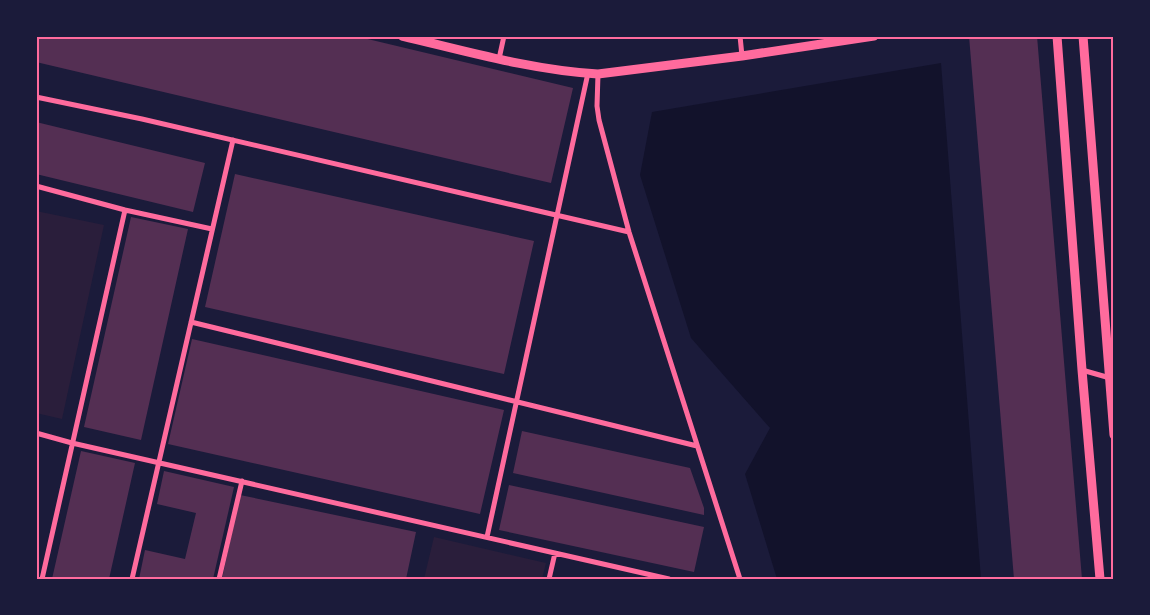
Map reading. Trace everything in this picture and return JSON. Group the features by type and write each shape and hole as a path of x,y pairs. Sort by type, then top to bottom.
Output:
{"street":[{"path":"402,36 499,59 588,74 742,56 874,36"},
{"path":"499,59 504,36"},
{"path":"740,36 742,56"},
{"path":"1058,36 1082,370 1100,579"},
{"path":"1082,36 1114,435"},
{"path":"487,537 515,401 588,74"},
{"path":"598,74 597,106 599,120 629,232 740,579"},
{"path":"36,97 233,140 629,232"},
{"path":"132,579 233,140"},
{"path":"36,186 125,210 212,230"},
{"path":"42,579 125,210"},
{"path":"191,322 697,446"},
{"path":"1082,370 1111,379"},
{"path":"36,433 72,443 669,579"},
{"path":"219,579 242,482"},
{"path":"549,579 555,553"}],"shaded area":[{"path":"941,63 981,579 777,579 745,474 770,428 691,338 640,175 652,112"},
{"path":"36,211 104,225 62,419 36,413"},
{"path":"434,537 546,563 542,579 424,579"}],"building":[{"path":"36,36 355,36 573,88 551,183 36,62"},
{"path":"969,36 1037,36 1082,579 1014,579"},
{"path":"36,122 205,163 193,212 36,174"},
{"path":"235,174 534,241 504,374 205,307"},
{"path":"131,217 188,229 141,440 84,427"},
{"path":"192,339 504,410 480,514 168,444"},
{"path":"522,431 690,468 704,508 704,515 513,473"},
{"path":"81,451 135,463 109,579 52,579"},
{"path":"164,471 234,487 213,579 139,579 145,550 185,559 196,513 157,504"},
{"path":"509,485 704,527 694,572 499,530"},
{"path":"240,495 416,532 406,579 222,579"}]}
